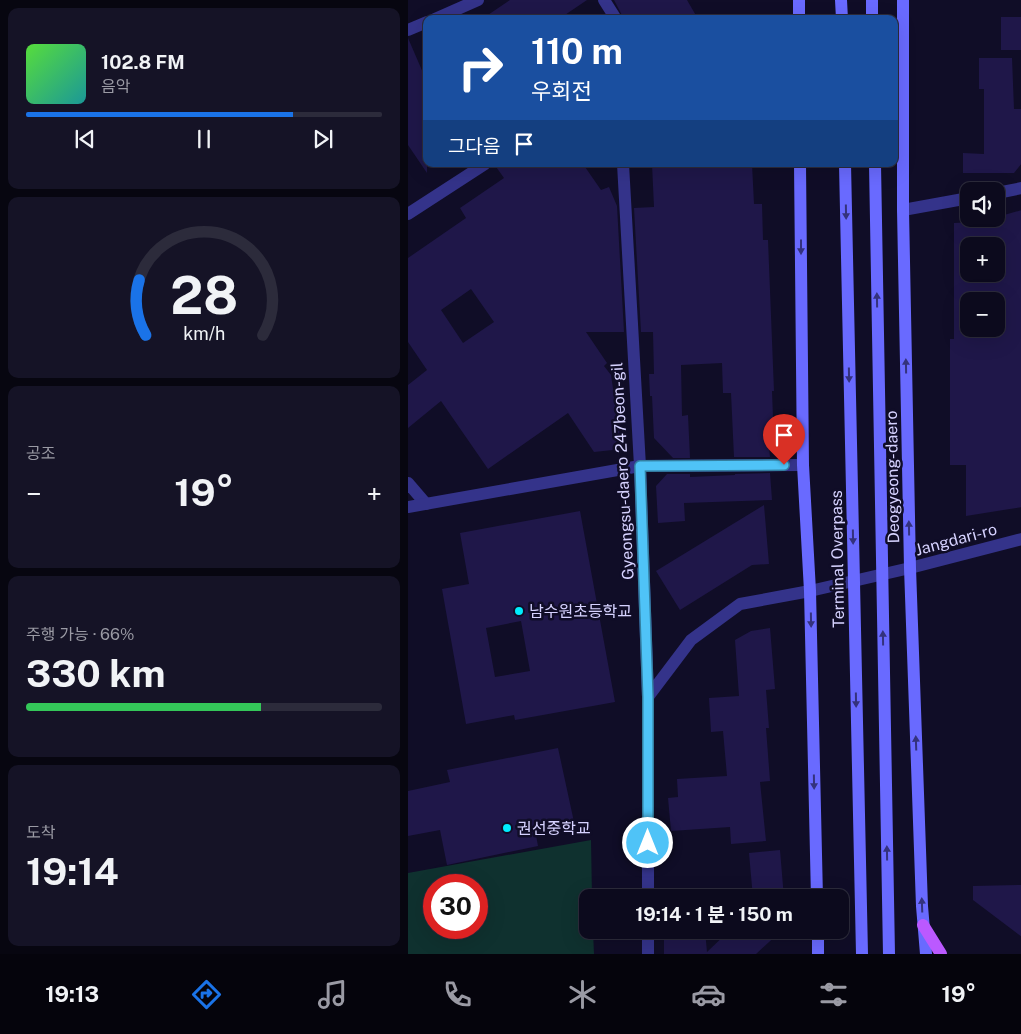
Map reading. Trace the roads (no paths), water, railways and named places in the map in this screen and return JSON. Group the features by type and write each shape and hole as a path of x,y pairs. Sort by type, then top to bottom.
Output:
{"main road":[{"path":"799,0 799,15"},
{"path":"841,0 842,15"},
{"path":"872,0 872,15"},
{"name":"Deogyeong-daero","path":"903,0 903,210 910,568 923,925 926,954"},
{"path":"800,167 803,465 810,591 817,889"},
{"name":"Terminal Overpass","path":"845,167 862,954"},
{"path":"875,167 889,954"},
{"path":"923,925 941,954"},
{"path":"818,939 818,954"}],"street":[{"path":"444,15 478,0"},
{"path":"604,0 613,15"},
{"path":"408,30 423,24"},
{"path":"408,214 480,167"},
{"name":"Gyeongsu-daero 247beon-gil","path":"622,167 640,466 648,697 648,889"},
{"path":"1005,191 1022,188"},
{"path":"903,210 960,200"},
{"path":"408,507 640,466 803,465"},
{"path":"408,483 426,504"},
{"name":"Jangdari-ro","path":"810,591 1022,539"},
{"path":"648,697 691,640 740,604 810,591"},
{"path":"648,939 648,954"}],"place":[{"name":"남수원초등학교","path":"519,611"},
{"name":"권선중학교","path":"507,828"}]}
